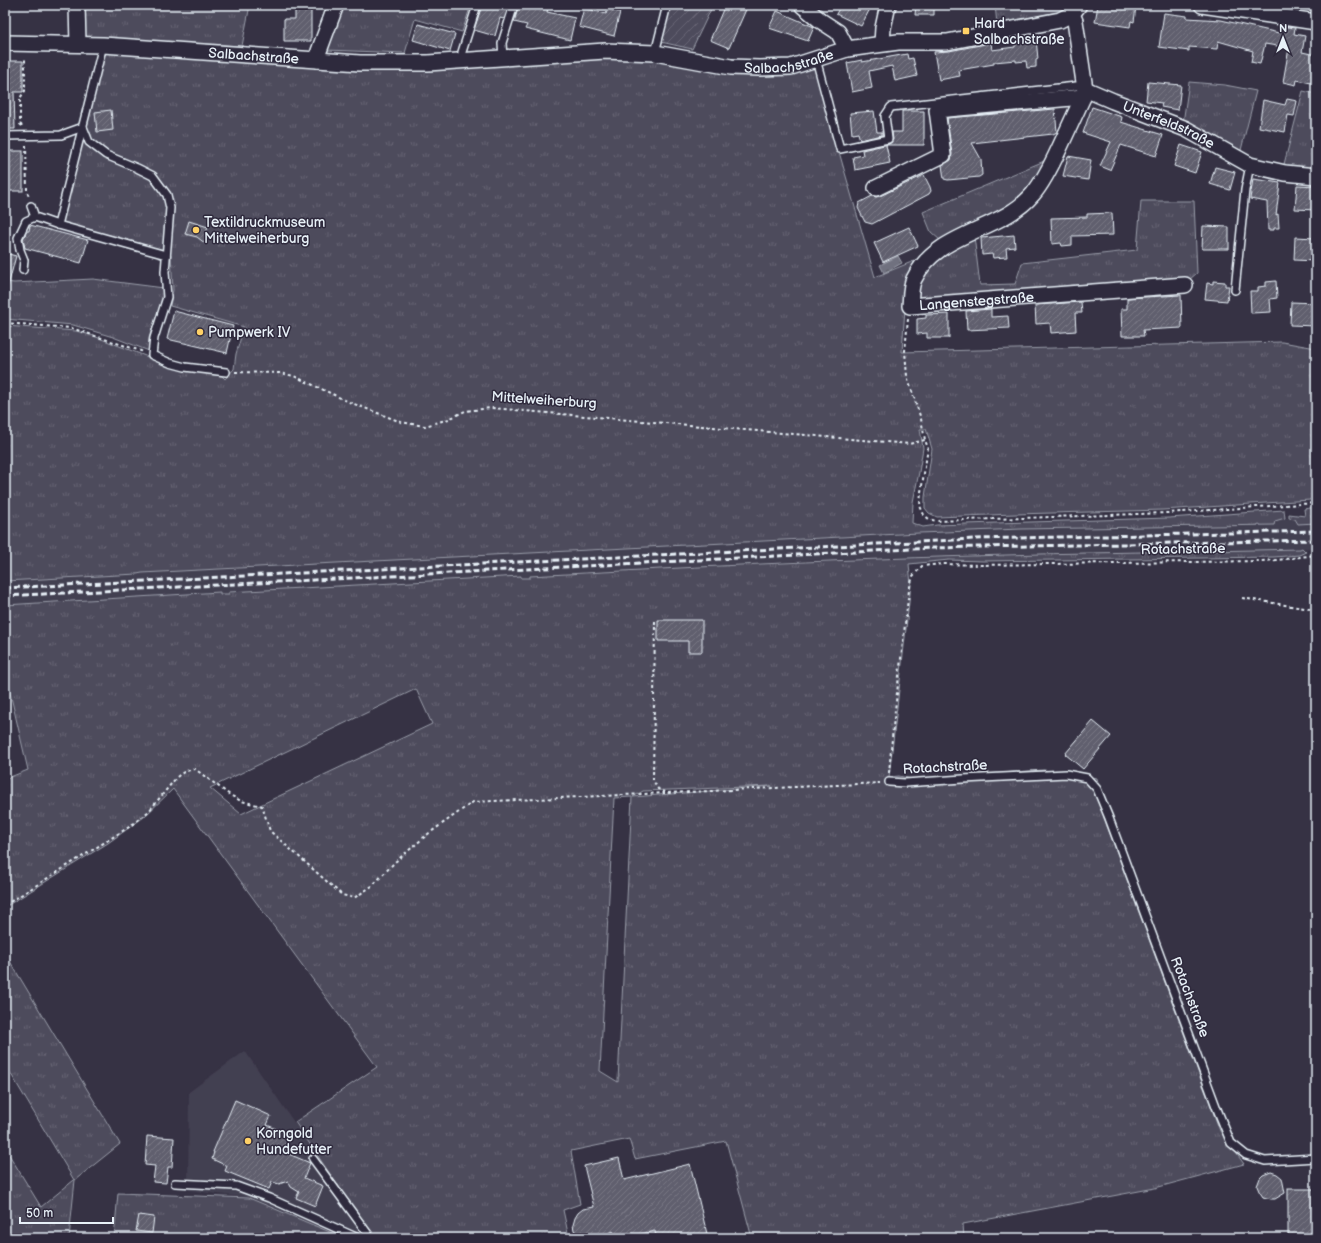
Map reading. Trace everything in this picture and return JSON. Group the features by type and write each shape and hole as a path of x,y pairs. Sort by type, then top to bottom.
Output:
{"street":[{"path":"77,5 78,44"},
{"path":"318,60 336,5"},
{"path":"802,5 821,21 838,32 847,49"},
{"path":"882,44 882,28 888,5"},
{"path":"1202,5 1316,22"},
{"path":"876,188 942,155 937,110 1084,90 1075,21 1075,10"},
{"name":"Salbachstraße","path":"5,43 103,44 360,63 422,63 605,51 655,52 731,67 759,68 791,66 847,49 882,44 947,42 1060,20 1075,10"},
{"name":"Unterfeldstraße","path":"1084,90 1186,129 1250,165 1285,173 1316,176"},
{"name":"Langenstegstraße","path":"1084,90 1050,168 1034,194 1020,207 1002,218 970,232 947,245 926,260 913,280 910,306 1185,286"}],"lane":[{"path":"462,61 462,52 476,5"},
{"path":"502,58 502,44 514,5"},
{"path":"655,52 667,5"},
{"path":"58,225 103,44"},
{"path":"816,59 840,149 888,139 885,116 891,108 1084,90"},
{"path":"5,136 61,135 83,128"},
{"path":"83,128 89,142 106,155 153,176 167,195 170,208 165,272 167,297 154,338 152,355 170,363 185,367 226,372"},
{"path":"1235,290 1245,190 1250,165"},
{"path":"31,206 35,217"},
{"path":"23,270 24,260 20,250 18,238 26,221 35,217 58,225 166,255"},
{"name":"Rotachstraße","path":"889,782 905,783 1066,774 1087,778 1097,789 1109,818 1231,1143 1246,1154 1265,1161 1316,1158"},
{"path":"313,1159 371,1238"},
{"path":"175,1183 236,1186 269,1198 358,1238"}],"path":[{"path":"25,51 25,91 20,98 20,124 26,136 27,191 31,206"},
{"path":"910,306 905,351 907,376 921,419 928,448 920,506 924,515 929,519 936,521 1167,514 1316,503"},
{"path":"5,323 72,328 152,355"},
{"name":"Mittelweiherburg","path":"226,372 280,373 294,376 349,402 401,422 425,426 449,420 465,411 490,408 909,444 925,440"},
{"name":"Rotachstraße","path":"889,782 893,727 909,590 913,576 922,566 943,564 980,565 1261,561 1316,555"},
{"path":"1242,598 1316,610"},
{"path":"655,620 653,780 658,789 668,793"},
{"path":"5,905 129,827 149,811 181,773 195,769 230,795 241,801 262,806 270,831 342,895 354,898 372,886 395,862 428,834 473,802 889,782"}],"shaded area":[{"path":"1283,518 1294,519 1299,524 1316,523 1316,548 1236,551 972,555 806,561 531,576 530,578 521,578 521,576 229,592 229,594 220,594 219,592 5,605 5,581 919,533 1021,529 1274,525 1275,520"},
{"name":"Korngold Hundefutter","path":"245,1051 373,1238 344,1238 249,1198 188,1190 189,1092"}],"green space":[{"path":"81,5 250,5 242,46 86,37 81,34"},
{"path":"340,5 471,5 462,32 415,19 405,53 326,50"},
{"path":"670,5 713,5 692,49 661,42"},
{"path":"995,5 1067,5 1063,11 997,24"},
{"path":"107,53 186,58 502,63 646,57 814,65 875,277 914,261 906,293 902,352 1282,342 1316,348 1316,485 1314,493 1310,500 1163,510 937,517 929,513 925,508 925,497 932,449 926,429 920,429 923,448 913,502 912,523 923,527 937,525 1169,518 1284,510 1285,518 1275,521 1274,525 1021,529 919,533 5,581 5,326 76,331 91,335 153,359 166,366 222,376 225,379 234,369 236,354 244,327 170,306 173,290 171,255 164,250 62,224 103,57"},
{"path":"1189,82 1225,85 1256,91 1240,154 1183,123"},
{"path":"1303,91 1316,94 1316,171 1283,168"},
{"path":"1049,159 1025,198 941,241 931,232 923,212"},
{"path":"1141,201 1194,201 1197,273 1189,280 918,300 918,280 929,265 974,236 980,285 1015,284 1022,263 1137,250"},
{"path":"93,279 164,288 161,308 149,338 149,351 113,337 73,325 5,319 5,282 14,283"},
{"path":"1316,507 1316,523 1298,524 1295,519 1289,518 1289,514 1305,516 1304,509"},
{"path":"1302,548 1306,552 1299,555 1274,557 983,561 949,560 909,564 911,585 889,777 899,776 912,779 1044,770 1097,778 1104,818 1220,1131 1244,1164 1155,1188 963,1224 964,1238 752,1238 726,1141 635,1159 629,1139 571,1151 580,1204 563,1210 569,1238 373,1238 295,1122 377,1067 173,789 144,817 108,843 5,907 5,779 28,770 5,671 5,605 220,592 220,594 229,594 229,592 521,576 521,578 530,578 530,576 806,562 1012,555","holes":["416,689 432,724 241,814 210,788","772,786 633,797 643,791","632,797 618,1082 600,1071 614,798"]},
{"path":"5,953 120,1144 75,1180 69,1238 5,1238 5,1148 41,1207 74,1180 5,1064"},
{"path":"118,1193 249,1198 344,1238 114,1238"}],"water":[{"path":"898,256 902,263 884,273 880,265"}],"building":[{"path":"482,5 498,5 508,8 504,19 500,18 495,36 474,30"},
{"path":"519,5 549,5 547,12 575,18 570,40 525,29 527,25 514,22"},
{"path":"725,5 748,5 729,48 710,40"},
{"path":"841,5 872,5 861,26 836,14"},
{"path":"916,5 934,5 934,15 915,15"},
{"path":"1098,5 1136,6 1134,22 1131,21 1130,27 1095,22"},
{"path":"584,8 606,14 608,9 620,12 614,36 579,27"},
{"path":"295,9 311,9 311,41 284,41 284,19 295,19"},
{"path":"777,11 814,27 808,41 769,28"},
{"path":"1164,13 1187,16 1187,18 1221,20 1279,33 1280,26 1295,28 1294,34 1305,36 1302,52 1316,55 1316,84 1297,80 1296,85 1283,82 1289,48 1265,44 1260,64 1251,62 1253,51 1218,41 1217,49 1189,47 1189,51 1159,47"},
{"path":"418,24 455,34 450,51 413,40"},
{"path":"1036,39 1038,59 1036,60 1036,67 1027,68 1026,61 1016,62 1016,60 994,62 994,64 959,70 960,76 939,80 934,52 949,51 991,43 992,50 1015,47 1015,42"},
{"path":"907,54 908,59 913,58 917,76 895,81 892,66 869,71 872,88 852,92 847,63 862,60 862,62"},
{"path":"5,61 23,61 23,92 14,92 15,129 5,129"},
{"path":"1148,82 1181,85 1178,110 1161,107 1162,103 1146,101"},
{"path":"1287,99 1297,101 1294,116 1288,115 1285,132 1259,127 1263,100 1285,105"},
{"path":"1092,107 1122,117 1121,122 1163,135 1156,156 1121,145 1110,170 1100,166 1111,142 1083,133"},
{"path":"1055,109 1057,132 1053,134 972,143 981,159 982,175 979,177 948,180 944,179 942,165 951,160 952,154 947,118"},
{"path":"111,110 113,130 97,132 95,112"},
{"path":"874,111 877,132 882,132 882,135 860,140 858,133 852,134 850,113"},
{"path":"902,111 924,111 924,145 886,145 890,163 855,170 853,157 863,155 862,150 889,144 893,140 892,132 902,132"},
{"path":"1181,145 1202,152 1195,173 1174,166"},
{"path":"5,151 23,151 23,191 5,191"},
{"path":"1068,156 1091,160 1088,180 1063,176"},
{"path":"1215,167 1235,172 1230,190 1210,184"},
{"path":"924,175 930,187 931,191 929,194 872,224 865,222 858,208 859,203 872,196 880,196"},
{"path":"1253,179 1280,183 1276,215 1278,214 1279,228 1268,230 1267,202 1250,199"},
{"path":"1297,185 1316,186 1316,210 1295,209"},
{"path":"1112,213 1113,235 1072,236 1072,245 1062,246 1061,243 1052,244 1051,218 1087,217 1087,214"},
{"name":"Textildruckmuseum Mittelweiherburg","path":"189,221 208,227 206,233 206,244 197,237 185,234"},
{"path":"30,225 88,240 81,263 25,248 23,239 27,231 29,231"},
{"path":"1203,226 1229,227 1229,249 1202,249"},
{"path":"909,227 918,246 883,262 874,243"},
{"path":"1014,235 1015,247 1006,248 1007,257 993,258 992,254 982,255 981,238"},
{"path":"1295,237 1316,238 1316,261 1294,260"},
{"path":"5,253 16,256 8,286 5,286"},
{"path":"1213,281 1225,282 1225,286 1229,286 1227,301 1205,299 1207,283 1213,284"},
{"path":"1276,281 1277,298 1270,299 1271,312 1251,313 1250,291 1258,291 1258,287 1266,286 1266,282"},
{"path":"1181,295 1182,328 1143,330 1144,336 1122,336 1121,309 1127,309 1127,298"},
{"path":"1081,302 1082,313 1075,313 1076,331 1051,333 1050,323 1036,324 1035,305"},
{"path":"1291,302 1316,303 1316,326 1290,325"},
{"path":"991,309 991,317 1008,316 1009,328 967,330 966,311"},
{"name":"Pumpwerk IV","path":"174,311 233,326 227,353 167,339"},
{"path":"949,314 949,338 927,338 927,333 917,334 917,319 926,318 926,315"},
{"path":"658,620 702,620 702,652 688,652 688,641 658,641"},
{"path":"1093,721 1111,736 1083,769 1065,754"},
{"path":"235,1100 271,1116 267,1125 291,1135 284,1152 310,1163 304,1178 323,1186 315,1206 296,1198 299,1192 291,1187 288,1181 279,1184 272,1182 269,1189 225,1171 227,1166 212,1159 213,1152"},
{"path":"147,1136 174,1138 172,1167 168,1167 166,1183 153,1182 155,1166 145,1165"},
{"path":"619,1158 624,1180 690,1164 708,1238 656,1238 655,1231 624,1238 615,1238 613,1231 601,1238 579,1238 573,1225 575,1218 583,1209 594,1207 584,1166"},
{"path":"1271,1172 1282,1178 1285,1193 1275,1199 1263,1197 1257,1186 1263,1175"},
{"path":"1288,1189 1316,1189 1316,1238 1288,1238"},
{"path":"139,1215 154,1217 152,1233 136,1231"}],"railway":[{"path":"5,588 975,539 1316,531"},
{"path":"5,596 931,548 1316,540"}],"place":[{"name":"Hard Salbachstraße","path":"966,31"},
{"name":"Textildruckmuseum Mittelweiherburg","path":"196,230"},
{"name":"Pumpwerk IV","path":"200,332"},
{"name":"Korngold Hundefutter","path":"248,1141"}]}
